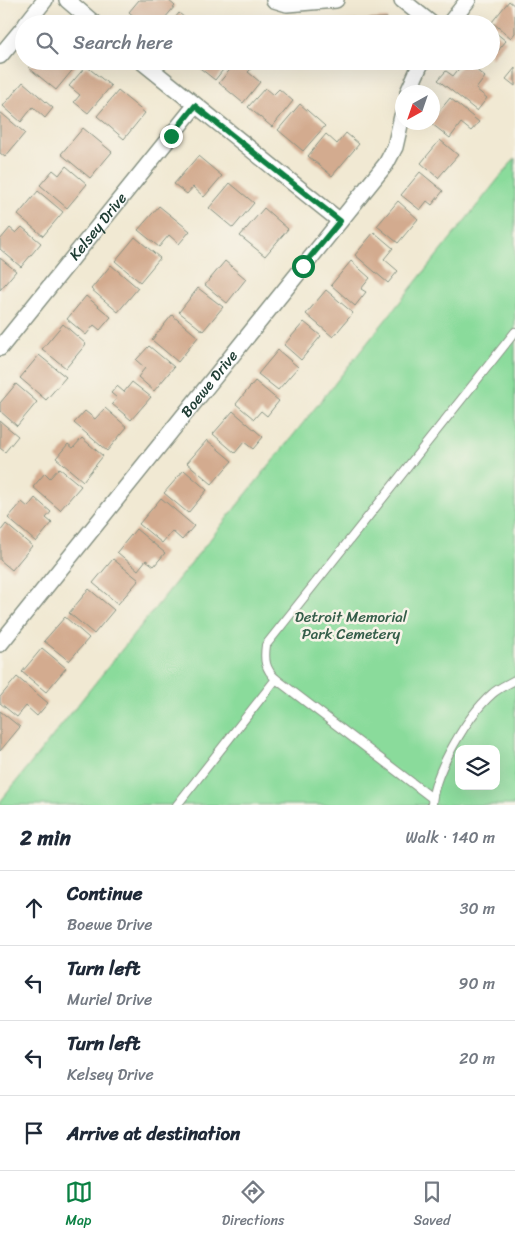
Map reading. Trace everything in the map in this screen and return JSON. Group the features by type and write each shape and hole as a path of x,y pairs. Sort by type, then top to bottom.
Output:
{"street":[{"path":"33,15 45,0"},
{"path":"67,0 84,15"},
{"path":"274,0 287,4 336,0"},
{"path":"402,0 421,15"},
{"path":"456,15 468,0"},
{"path":"0,56 15,37"},
{"path":"152,70 340,221"},
{"path":"411,85 418,70"},
{"name":"Kelsey Drive","path":"0,348 195,106"},
{"name":"Boewe Drive","path":"0,644 386,164 395,147 399,130"}],"lane":[{"path":"515,332 275,633 266,645 264,661 268,672 276,679 432,802 456,741 472,715 493,693 515,680"},
{"path":"177,805 276,679"}],"green space":[{"name":"Detroit Memorial Park Cemetery","path":"515,158 515,805 0,805 0,802"}],"building":[{"path":"139,0 168,0 175,6 168,15 132,15 129,12"},
{"path":"509,1 515,6 515,33 511,38 500,29 500,15 498,15"},
{"path":"500,36 506,41 500,48"},
{"path":"515,68 515,86 506,79"},
{"path":"31,70 73,70 56,90"},
{"path":"83,70 91,70 111,86 88,113 74,102 80,95 69,86"},
{"path":"202,70 223,70 215,80"},
{"path":"230,70 250,70 248,72 260,82 243,103 219,83"},
{"path":"458,70 476,70 485,77 476,89 487,98 477,111 438,80 446,71 453,76"},
{"path":"23,82 53,108 45,118 33,107 21,122 3,106"},
{"path":"265,88 273,95 279,89 293,101 272,127 248,107"},
{"path":"118,91 145,113 124,139 97,116"},
{"path":"450,98 479,122 471,131 461,123 450,138 440,130 440,110"},
{"path":"300,104 325,126 303,151 278,130"},
{"path":"0,112 25,133 5,157 0,153"},
{"path":"83,128 112,152 90,178 61,154"},
{"path":"346,133 359,144 332,176 308,156 326,134 337,144"},
{"path":"440,140 458,155 438,178 421,163"},
{"path":"198,156 222,176 204,197 193,187 187,194 174,184"},
{"path":"66,166 87,184 67,208 40,185 53,170 59,175"},
{"path":"420,172 443,191 432,205 427,201 420,210 401,195"},
{"path":"230,183 254,203 233,228 209,208"},
{"path":"38,191 63,212 43,236 18,215"},
{"path":"398,201 418,219 398,243 377,226"},
{"path":"159,206 190,231 179,244 169,235 159,247 138,230"},
{"path":"264,208 288,229 265,256 240,236"},
{"path":"22,227 41,243 21,267 0,249 0,240 10,228 16,233"},
{"path":"374,232 393,248 384,259 398,271 388,283 355,255"},
{"path":"135,237 160,258 140,282 115,261"},
{"path":"0,258 16,271 0,290"},
{"path":"225,261 246,279 227,303 205,285"},
{"path":"351,261 370,278 361,289 366,292 355,306 331,285"},
{"path":"111,265 138,288 118,312 91,289"},
{"path":"198,288 223,307 203,331 179,312"},
{"path":"326,290 353,313 333,337 306,314"},
{"path":"86,296 111,317 100,330 94,325 86,335 67,319"},
{"path":"172,315 198,337 178,362 152,340"},
{"path":"304,322 321,336 301,360 284,345"},
{"path":"63,324 86,344 66,368 42,349"},
{"path":"149,346 174,367 154,391 138,377 145,368 136,360"},
{"path":"278,350 298,367 278,390 258,374"},
{"path":"39,355 66,377 46,400 20,378"},
{"path":"255,381 279,401 267,416 261,411 254,419 236,404"},
{"path":"132,382 151,397 131,420 112,404 117,398 111,393 117,386 124,392"},
{"path":"16,384 37,402 17,426 0,411 0,403"},
{"path":"105,408 127,427 107,451 74,423 85,411 95,419"},
{"path":"233,411 263,437 253,449 244,442 235,453 213,434"},
{"path":"0,421 18,436 5,452 0,448"},
{"path":"82,438 103,456 83,481 56,458 68,444 73,448"},
{"path":"207,440 232,461 212,484 187,463"},
{"path":"59,468 81,486 60,510 33,487 45,473 50,478"},
{"path":"184,470 207,490 188,513 164,493"},
{"path":"35,498 51,512 46,518 52,523 36,542 8,518 22,502 28,507"},
{"path":"161,498 194,526 182,540 172,531 162,543 139,524"},
{"path":"6,524 32,546 12,570 0,560 0,532"},
{"path":"136,529 165,553 154,566 146,560 138,570 117,552"},
{"path":"113,559 139,580 118,604 93,583"},
{"path":"89,589 114,610 94,634 69,613"},
{"path":"65,617 89,638 69,661 44,641"},
{"path":"42,648 66,668 46,692 22,672"},
{"path":"17,677 48,703 37,716 26,706 17,717 0,703 0,697"},
{"path":"0,711 20,727 0,751"}],"route":[{"path":"171,136 195,106 340,221 303,266"}]}
